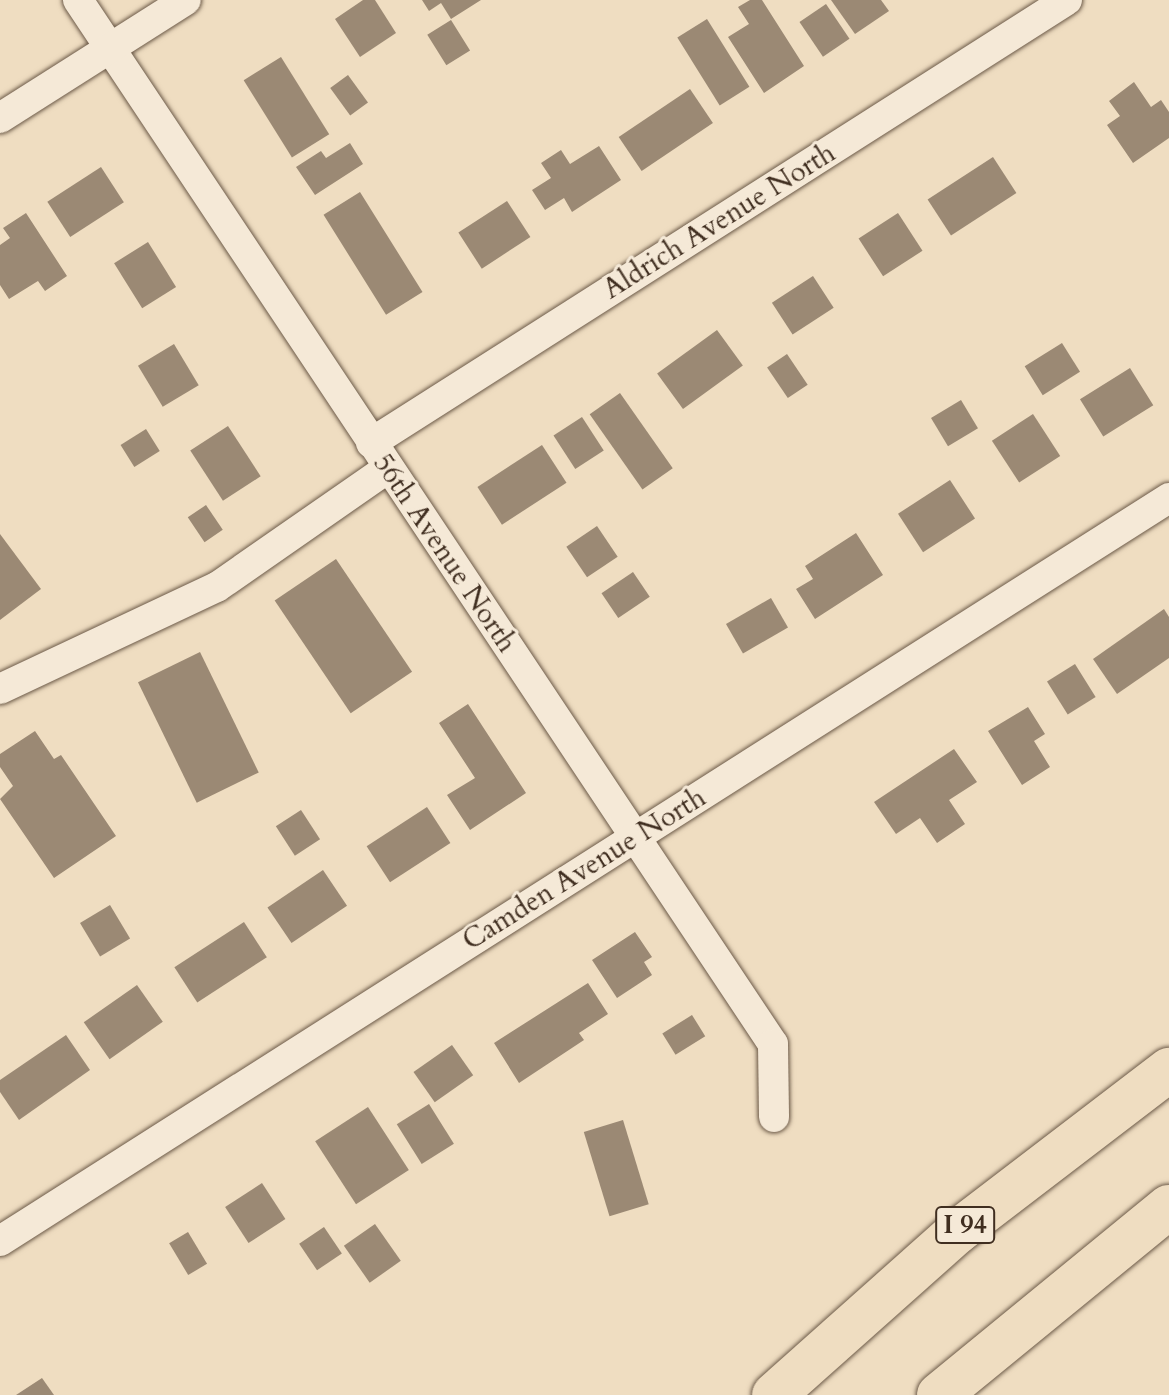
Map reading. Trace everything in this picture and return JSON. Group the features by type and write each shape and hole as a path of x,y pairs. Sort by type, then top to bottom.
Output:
{"highway":[{"name":"I 94","path":"774,1395 957,1232 1169,1070"},
{"path":"939,1395 1169,1207"}],"street":[{"name":"56th Avenue North","path":"78,0 773,1044 774,1117"},
{"path":"0,118 186,0"},
{"name":"Aldrich Avenue North","path":"0,689 217,587 380,455 1067,0"},
{"name":"Camden Avenue North","path":"0,1241 1169,498"}],"building":[{"path":"363,0 375,0 396,33 360,57 335,19"},
{"path":"422,0 481,0 451,19 441,3 429,11"},
{"path":"750,0 762,0 804,66 764,93 728,37 749,24 738,7"},
{"path":"831,0 881,0 889,11 855,34"},
{"path":"826,4 849,39 823,57 799,22"},
{"path":"707,19 749,87 720,105 677,38"},
{"path":"451,20 470,51 446,65 427,35"},
{"path":"281,57 329,134 292,157 244,80"},
{"path":"348,75 368,103 350,115 330,88"},
{"path":"1134,82 1151,107 1161,100 1169,112 1169,138 1133,163 1107,125 1120,116 1109,101"},
{"path":"690,89 713,123 642,171 619,137"},
{"path":"350,143 363,164 315,195 296,167 321,151 326,158"},
{"path":"599,146 621,180 572,212 564,198 545,210 532,190 551,178 541,163 561,150 570,164"},
{"path":"993,157 1016,193 951,236 928,199"},
{"path":"101,167 124,202 70,237 47,202"},
{"path":"360,192 423,292 386,315 324,215"},
{"path":"507,201 530,237 482,269 458,233"},
{"path":"26,213 67,276 45,291 38,281 9,299 0,285 0,245 10,238 3,228"},
{"path":"898,213 923,251 883,276 859,239"},
{"path":"148,242 176,287 142,308 114,263"},
{"path":"813,276 834,308 793,335 772,303"},
{"path":"717,330 743,366 683,409 657,373"},
{"path":"1062,343 1080,372 1043,395 1025,366"},
{"path":"174,344 199,385 163,407 138,366"},
{"path":"787,354 808,385 788,398 767,367"},
{"path":"1130,368 1153,405 1103,437 1080,399"},
{"path":"620,393 673,468 642,490 590,414"},
{"path":"961,400 978,428 948,446 931,418"},
{"path":"1033,414 1060,456 1019,483 992,441"},
{"path":"582,417 604,451 575,469 553,436"},
{"path":"228,426 261,476 223,501 190,451"},
{"path":"146,429 160,451 134,467 121,445"},
{"path":"542,445 567,483 502,525 477,487"},
{"path":"950,480 975,519 923,552 898,514"},
{"path":"206,505 223,530 205,542 188,517"},
{"path":"597,526 618,557 587,577 566,547"},
{"path":"856,533 883,575 815,619 796,589 813,579 805,566"},
{"path":"0,534 41,589 0,620"},
{"path":"336,559 412,672 351,713 275,600"},
{"path":"633,572 650,597 618,618 601,593"},
{"path":"771,598 788,627 743,653 726,624"},
{"path":"1164,609 1169,617 1169,658 1117,694 1093,659"},
{"path":"200,652 259,772 197,803 138,682"},
{"path":"1075,664 1096,697 1068,715 1047,681"},
{"path":"468,704 526,793 470,830 447,795 475,778 439,723"},
{"path":"1028,707 1045,734 1034,741 1050,767 1022,785 988,731"},
{"path":"35,731 54,759 61,755 116,836 54,878 0,799 13,786 0,767 0,754"},
{"path":"954,749 977,782 949,800 965,824 937,843 920,818 896,834 874,802"},
{"path":"427,807 450,843 390,882 367,846"},
{"path":"301,810 320,839 295,856 276,826"},
{"path":"323,870 347,906 291,943 267,907"},
{"path":"110,905 130,938 100,956 80,923"},
{"path":"244,922 267,957 197,1002 174,967"},
{"path":"635,932 652,957 644,962 652,975 617,998 592,960"},
{"path":"588,983 608,1014 579,1033 584,1040 519,1083 494,1043"},
{"path":"137,985 163,1022 110,1059 84,1022"},
{"path":"692,1015 705,1036 676,1055 662,1034"},
{"path":"66,1035 90,1070 19,1120 0,1092 0,1080"},
{"path":"452,1045 473,1075 435,1102 413,1072"},
{"path":"429,1104 454,1144 422,1164 397,1124"},
{"path":"368,1107 409,1170 356,1204 315,1141"},
{"path":"623,1120 649,1204 610,1216 584,1132"},
{"path":"262,1183 285,1219 249,1243 225,1207"},
{"path":"375,1224 401,1261 370,1283 344,1246"},
{"path":"324,1227 342,1254 317,1270 299,1244"},
{"path":"188,1232 207,1264 188,1275 169,1243"},
{"path":"42,1378 54,1395 16,1395"}]}
